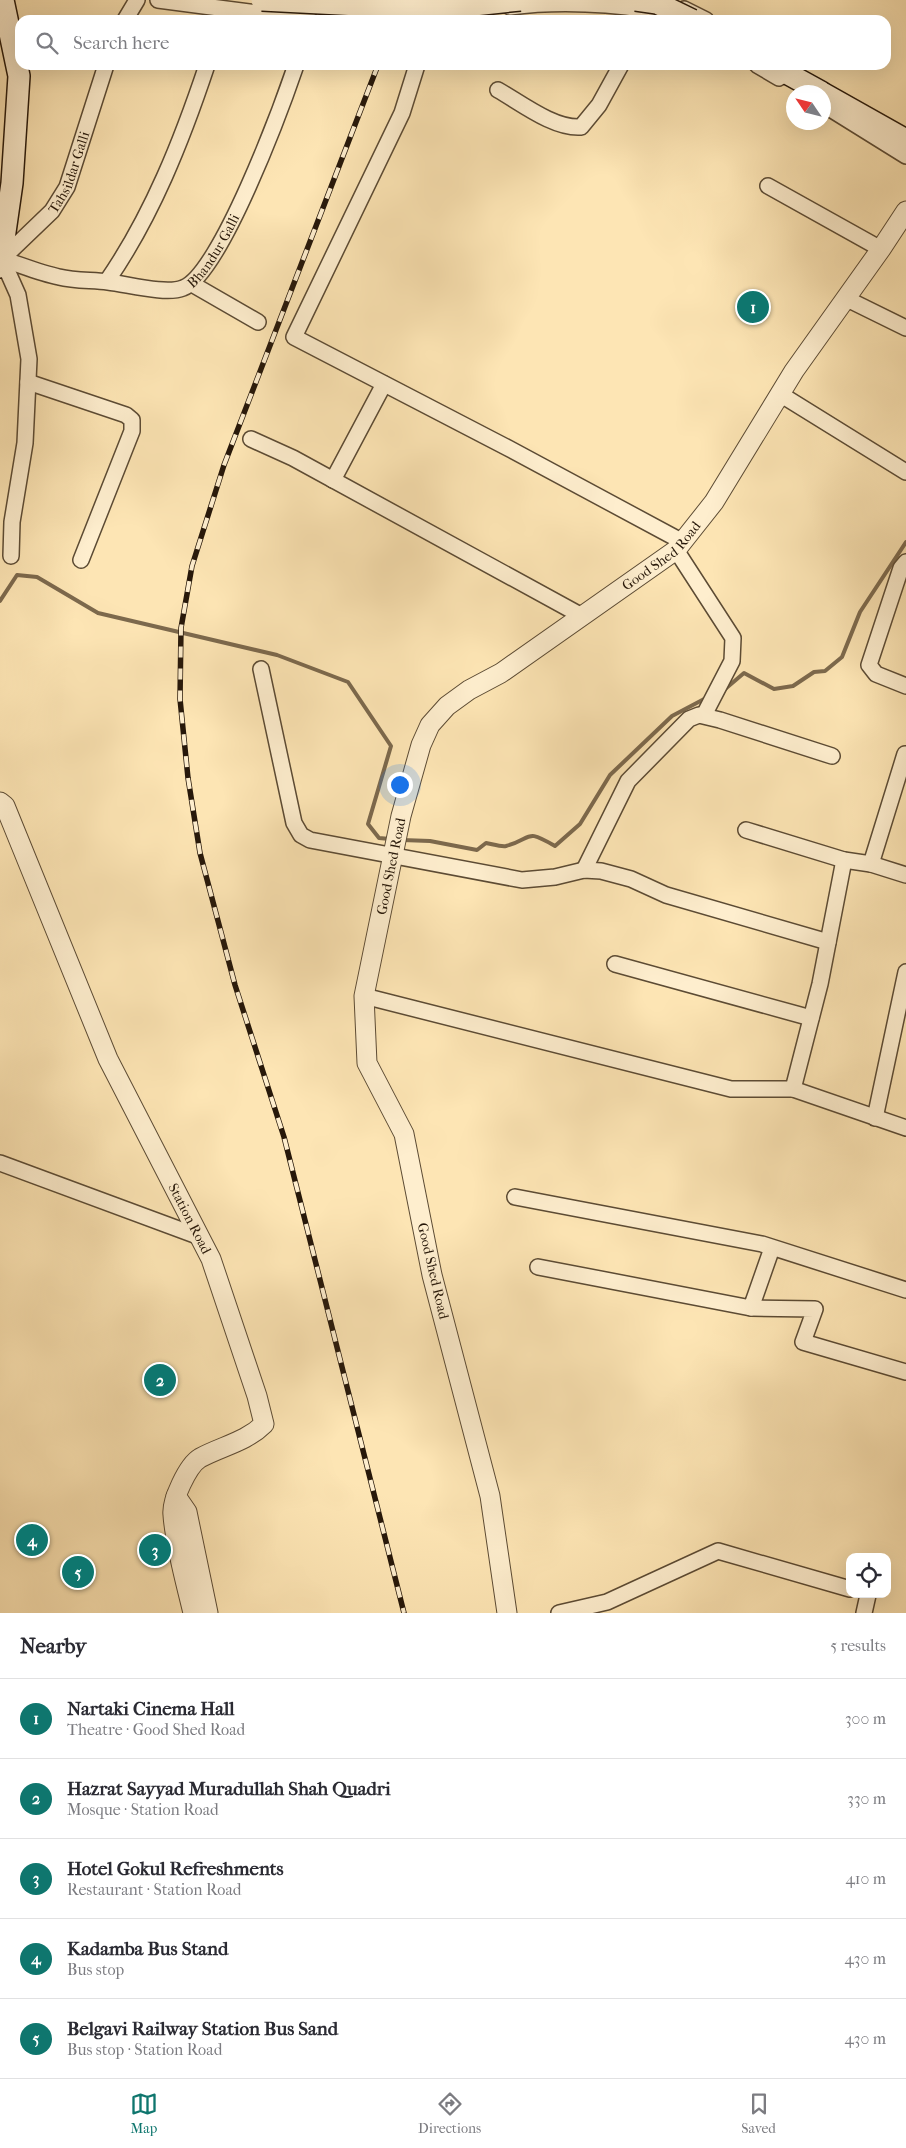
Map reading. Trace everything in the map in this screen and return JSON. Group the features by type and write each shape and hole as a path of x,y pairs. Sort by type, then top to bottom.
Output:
{"main road":[{"path":"3,0 15,57"},
{"path":"262,0 436,9 520,0"},
{"path":"646,8 657,3 682,15"},
{"path":"0,262 6,181 19,76 18,70"},
{"path":"781,70 808,85"},
{"path":"831,98 906,140"}],"street":[{"path":"129,15 137,0"},
{"path":"158,0 224,14 238,15"},
{"path":"312,15 316,0"},
{"path":"428,15 429,0"},
{"path":"667,0 696,15"},
{"path":"460,15 563,2 604,3 646,8 662,15"},
{"name":"Tahsildar Galli","path":"0,262 52,211 67,187 104,70"},
{"path":"107,282 129,250 157,193 205,70"},
{"name":"Bhandur Galli","path":"0,262 60,277 150,289 181,289 192,284 225,235 275,125 294,70"},
{"path":"415,70 402,113 294,337 384,384 679,546 733,638 732,661 704,715"},
{"path":"498,90 558,124 569,128 581,126 599,105 618,70"},
{"path":"766,70 791,85"},
{"path":"801,70 906,129"},
{"path":"831,109 906,156"},
{"path":"768,186 881,249"},
{"name":"Good Shed Road","path":"507,1613 490,1496 432,1275 404,1134 368,1063 364,996 395,844 421,745 430,725 441,712 469,690 502,673 679,546 714,502 780,394 906,211"},
{"path":"0,262 18,295 28,359 25,443 12,522 11,556"},
{"path":"192,284 258,322"},
{"path":"845,298 906,328"},
{"path":"28,382 126,415 132,420 132,431 81,560"},
{"path":"333,480 384,384"},
{"path":"780,394 906,472"},
{"path":"251,439 333,480 582,616"},
{"path":"906,562 901,568 869,665 876,674 906,686"},
{"path":"261,669 294,823 301,835 316,842 395,844 522,880 555,877 584,870 601,871 631,879 666,895 828,942"},
{"path":"584,870 628,781 683,723 695,716 704,715 832,756"},
{"path":"870,864 905,754"},
{"name":"Station Road","path":"0,802 5,806 108,1059 211,1259 257,1396 264,1424 253,1435 198,1459 186,1476 176,1496 172,1514 193,1613"},
{"path":"746,830 844,860 870,864 906,875"},
{"path":"793,1090 828,942 844,860"},
{"path":"615,964 811,1018"},
{"path":"875,1118 906,972"},
{"path":"364,996 732,1089 793,1090 906,1128"},
{"path":"0,1163 200,1237"},
{"path":"515,1197 772,1248 906,1290"},
{"path":"751,1308 772,1248"},
{"path":"538,1267 751,1308 815,1309 803,1342 906,1372"},
{"path":"176,1496 186,1512 208,1613"},
{"path":"559,1613 607,1602 718,1551 846,1588"},
{"path":"864,1613 867,1598"}],"waterway":[{"path":"724,690 744,673 774,689 793,686 814,672 825,671 842,657 860,612 906,542"},
{"path":"0,601 17,575 37,577 98,613 277,655 348,682 391,746 368,824 379,838 390,839"},
{"path":"402,840 430,841 477,850 486,843 506,846 533,836 555,846 580,824 610,775 672,716 708,697"}],"railway":[{"path":"398,15 404,0"},
{"path":"376,70 224,465 192,566 181,628 180,699 188,778 200,853 235,985 284,1137 404,1613"}],"place":[{"name":"Nartaki Cinema Hall","path":"753,307"},
{"name":"Hazrat Sayyad Muradullah Shah Quadri","path":"160,1380"},
{"name":"Kadamba Bus Stand","path":"32,1540"},
{"name":"Hotel Gokul Refreshments","path":"155,1550"},
{"name":"Belgavi Railway Station Bus Sand","path":"78,1572"}]}
